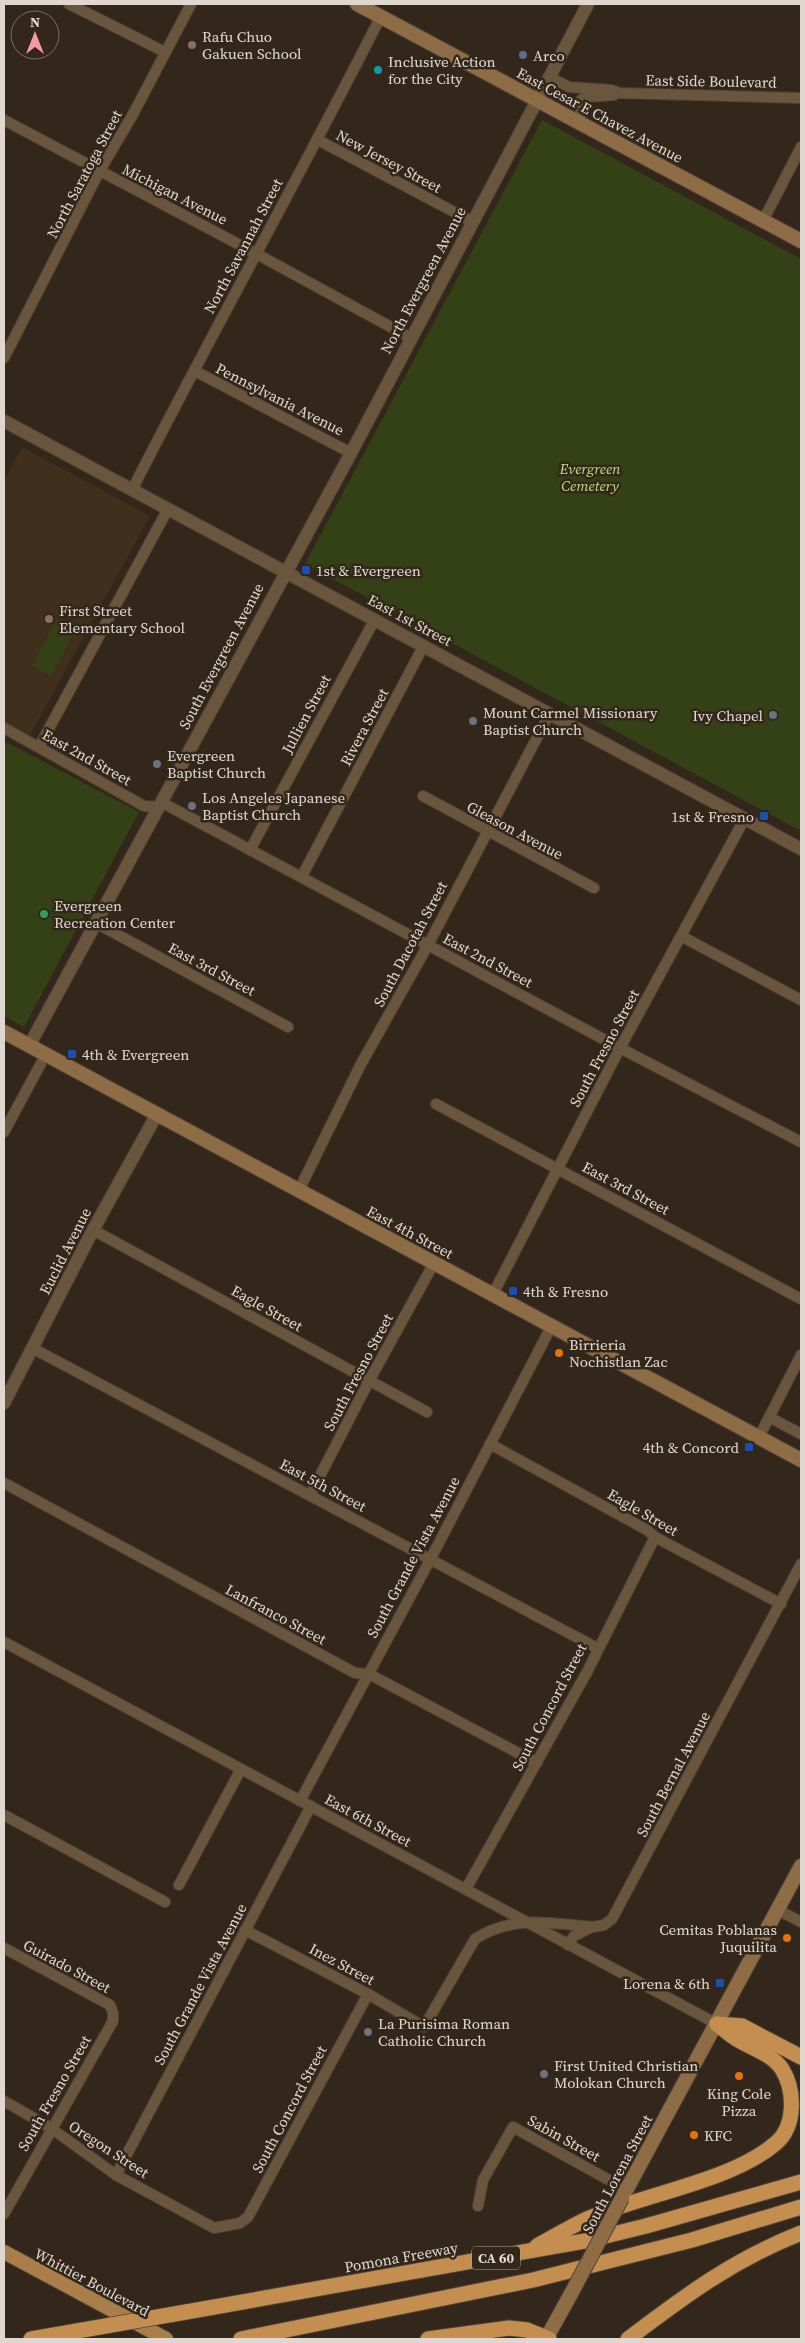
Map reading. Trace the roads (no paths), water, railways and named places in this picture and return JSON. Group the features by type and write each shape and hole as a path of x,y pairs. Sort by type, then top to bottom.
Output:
{"highway":[{"path":"717,2024 742,2026 801,2057"},
{"path":"525,2252 587,2219 717,2174 758,2156 778,2142 789,2123 792,2103 790,2088 781,2068 765,2054 735,2038 717,2024"},
{"name":"Pomona Freeway","path":"31,2339 525,2252 646,2226 801,2182"},
{"name":"CA 60","path":"240,2339 533,2280 692,2240 801,2207"},
{"path":"628,2339 697,2287 750,2256 801,2233"},
{"path":"428,2339 508,2328 527,2330 547,2339"}],"main road":[{"name":"East Cesar E Chavez Avenue","path":"357,4 801,241"},
{"name":"East 4th Street","path":"4,1032 801,1460"},
{"name":"South Lorena Street","path":"547,2339 801,1866"},
{"name":"Whittier Boulevard","path":"4,2252 166,2339"}],"street":[{"path":"69,4 165,52"},
{"name":"North Saratoga Street","path":"4,358 99,172 132,116 190,4"},
{"name":"North Evergreen Avenue","path":"285,571 351,453 588,4"},
{"name":"North Savannah Street","path":"132,490 256,253 318,140 381,16"},
{"name":"East Side Boulevard","path":"549,77 569,87 611,90 620,93 801,98"},
{"name":"East Side Boulevard","path":"580,122 581,100 585,97 612,96 620,93"},
{"name":"Michigan Avenue","path":"4,120 99,172 256,253 411,338"},
{"name":"New Jersey Street","path":"318,140 473,222"},
{"path":"763,221 801,147"},
{"name":"Pennsylvania Avenue","path":"194,371 351,453"},
{"name":"East 1st Street","path":"4,421 801,848"},
{"path":"39,747 168,509"},
{"name":"South Evergreen Avenue","path":"29,1046 285,571"},
{"name":"Jullien Street","path":"250,850 375,619"},
{"name":"Rivera Street","path":"302,876 424,645"},
{"name":"South Dacotah Street","path":"298,1190 361,1064 428,945 550,714"},
{"name":"East 2nd Street","path":"4,728 144,806 160,805 302,876 620,1048 801,1142"},
{"name":"Gleason Avenue","path":"423,796 594,888"},
{"name":"South Fresno Street","path":"493,1294 620,1048 745,818"},
{"name":"East 3rd Street","path":"96,923 288,1027"},
{"path":"681,936 801,1000"},
{"path":"4,1132 46,1054"},
{"name":"East 3rd Street","path":"436,1104 801,1299"},
{"name":"Euclid Avenue","path":"4,1403 34,1349 93,1230 157,1114"},
{"name":"Eagle Street","path":"93,1230 427,1412"},
{"name":"South Fresno Street","path":"310,1495 369,1381 434,1263"},
{"name":"South Grande Vista Avenue","path":"300,1801 430,1560 551,1327"},
{"name":"East 5th Street","path":"34,1349 598,1648"},
{"path":"759,1437 801,1355"},
{"path":"769,1417 801,1434"},
{"name":"Eagle Street","path":"490,1444 648,1530 655,1537 781,1604"},
{"name":"Lanfranco Street","path":"4,1483 355,1673 368,1674 537,1763"},
{"name":"South Concord Street","path":"466,1889 537,1763 655,1537"},
{"name":"South Bernal Avenue","path":"568,1945 574,1936 593,1927 604,1925 612,1919 801,1564"},
{"name":"East 6th Street","path":"4,1642 717,2024"},
{"path":"179,1885 241,1769"},
{"name":"South Grande Vista Avenue","path":"116,2175 311,1806"},
{"path":"4,1815 165,1902"},
{"path":"778,1910 801,1922"},
{"path":"526,1922 593,1927"},
{"name":"Inez Street","path":"245,1930 368,1994 424,2027 475,1939 486,1932 510,1924 526,1922"},
{"name":"Guirado Street","path":"4,1948 110,2005 113,2013"},
{"name":"South Concord Street","path":"227,2226 240,2224 248,2217 368,1994"},
{"name":"South Fresno Street","path":"4,2214 113,2021 113,2013"},
{"name":"Oregon Street","path":"4,2101 51,2128 116,2175 214,2228 227,2226"},
{"name":"Sabin Street","path":"478,2206 484,2180 514,2127 624,2194"}],"place":[{"name":"Rafu Chuo Gakuen School","path":"192,45"},
{"name":"Arco","path":"523,55"},
{"name":"Inclusive Action for the City","path":"378,70"},
{"name":"1st & Evergreen","path":"306,570"},
{"name":"First Street Elementary School","path":"49,619"},
{"name":"Ivy Chapel","path":"773,715"},
{"name":"Mount Carmel Missionary Baptist Church","path":"473,721"},
{"name":"Evergreen Baptist Church","path":"157,764"},
{"name":"Los Angeles Japanese Baptist Church","path":"192,806"},
{"name":"1st & Fresno","path":"764,816"},
{"name":"Evergreen Recreation Center","path":"44,914"},
{"name":"4th & Evergreen","path":"72,1054"},
{"name":"4th & Fresno","path":"513,1291"},
{"name":"Birrieria Nochistlan Zac","path":"559,1353"},
{"name":"4th & Concord","path":"749,1447"},
{"name":"Cemitas Poblanas Juquilita","path":"787,1938"},
{"name":"Lorena & 6th","path":"720,1983"},
{"name":"La Purisima Roman Catholic Church","path":"368,2032"},
{"name":"First United Christian Molokan Church","path":"544,2074"},
{"name":"King Cole Pizza","path":"739,2076"},
{"name":"KFC","path":"694,2135"}],"park label":[{"name":"Evergreen Cemetery","path":"590,476"}]}
